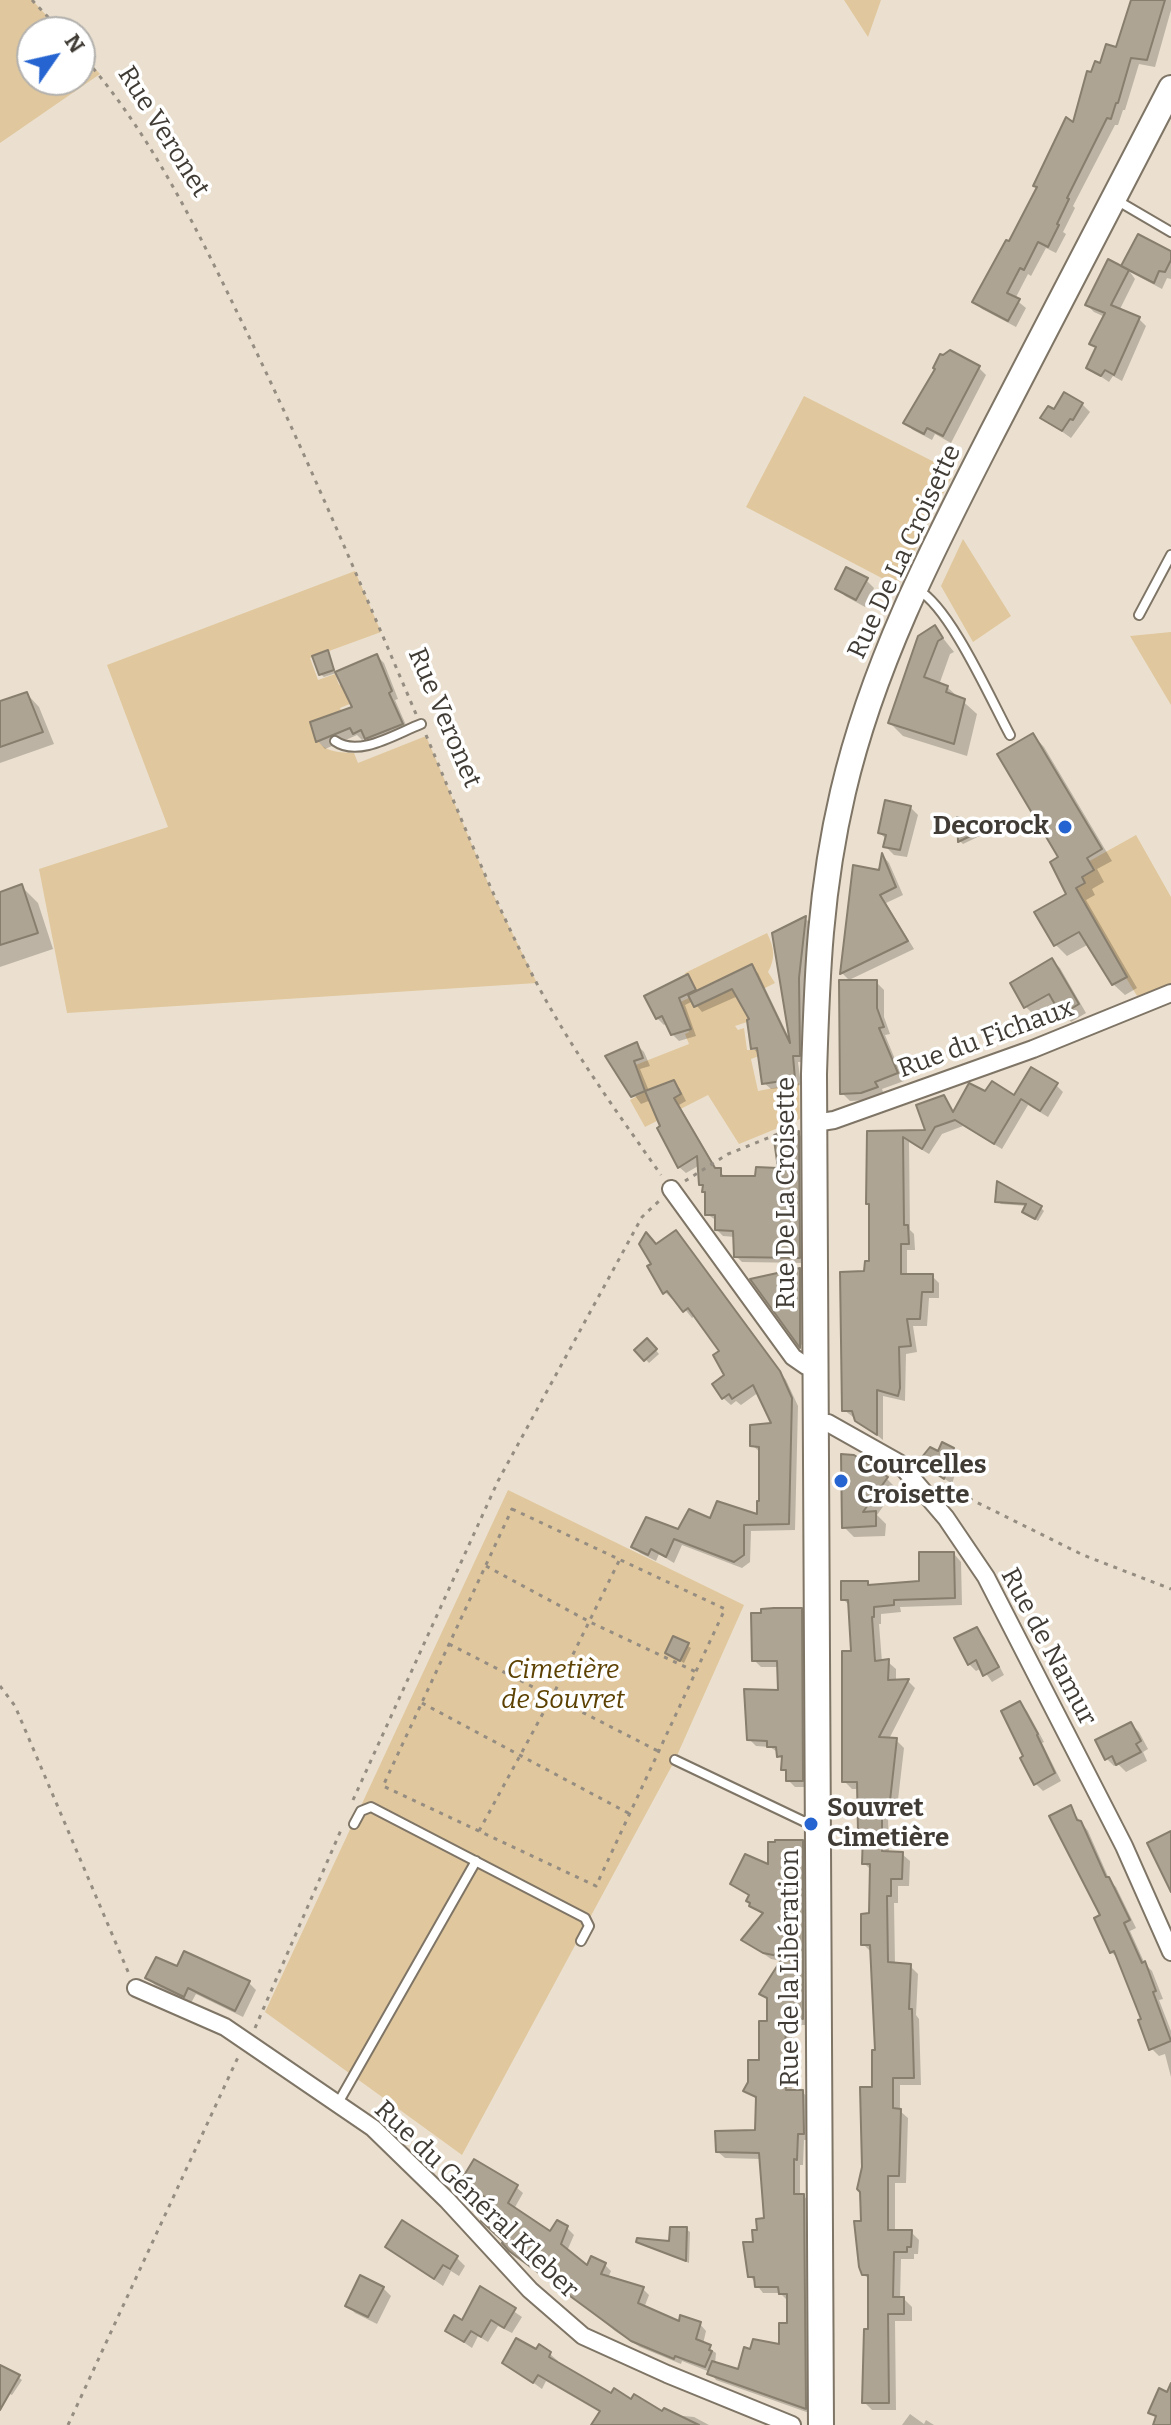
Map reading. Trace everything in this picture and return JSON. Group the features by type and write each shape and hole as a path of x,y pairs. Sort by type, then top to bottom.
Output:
{"main road":[{"name":"Rue De La Croisette","path":"816,1366 816,969 829,860 846,779 869,701 914,588 1171,88"},
{"name":"Rue de la Libération","path":"816,1366 821,2425"}],"street":[{"name":"Rue du Fichaux","path":"815,1123 834,1120 1033,1049 1171,993"},
{"path":"671,1189 793,1357 806,1366 816,1366"},
{"name":"Rue de Namur","path":"816,1422 828,1423 899,1463 946,1518 986,1577 1124,1846 1171,1952"},
{"name":"Rue du Général Kleber","path":"136,1988 225,2027 373,2128 447,2200 530,2290 583,2336 792,2425"}],"lane":[{"path":"1114,199 1171,232"},
{"path":"1139,615 1171,555"},
{"path":"914,588 933,601 957,637 1010,735"},
{"path":"335,741 342,745 366,746 421,724"},
{"path":"675,1760 805,1822 818,1824"},
{"path":"354,1824 361,1811 371,1807 476,1861 585,1918 589,1926 581,1941"},
{"path":"338,2103 476,1861"}],"path":[{"path":"32,0 47,16"},
{"name":"Rue Veronet","path":"96,70 134,122 201,239 261,360 491,890 537,983 589,1071 671,1189"},
{"path":"351,1805 498,1481 642,1217 671,1189 728,1154 802,1125 815,1123"},
{"path":"939,1484 1083,1555 1171,1589"},
{"path":"512,1509 725,1609 596,1886 383,1786 486,1566 512,1509"},
{"path":"479,1831 553,1695 620,1560"},
{"path":"486,1566 590,1622 696,1672"},
{"path":"449,1644 675,1760"},
{"path":"0,1686 15,1706 136,1988"},
{"path":"422,1703 630,1814"},
{"path":"68,2425 247,2042 345,1819"}],"green space":[{"path":"0,0 32,0 47,16 16,16 16,96 68,96 0,143"},
{"path":"844,0 881,0 868,37"},
{"path":"804,396 954,472 897,586 746,507"},
{"path":"963,539 1011,616 973,642 941,586"},
{"path":"355,571 381,632 310,658 318,680 335,674 352,703 340,708 344,718 335,715 310,725 321,745 337,752 354,753 358,763 426,736 491,890 537,983 67,1013 39,869 168,827 107,665"},
{"path":"1171,632 1171,705 1130,636"},
{"path":"1136,835 1171,897 1171,993 1142,1004 1090,919 1068,873"},
{"path":"767,933 773,952 768,972 775,983 761,990 759,1018 735,1026 738,1030 744,1028 747,1050 757,1050 759,1056 751,1059 758,1091 799,1083 800,1119 739,1144 708,1095 645,1127 630,1100 644,1092 633,1066 689,1044 685,1034 689,1032 686,1023 668,1008 695,995 685,973"},
{"name":"Cimetière de Souvret","path":"508,1490 744,1605 675,1760 462,2155 265,2012"}],"building":[{"path":"1131,0 1165,0 1147,60 1131,58 1111,119 1107,118 1067,198 1048,247 1038,242 1024,270 1020,268 1007,293 1020,299 1008,321 972,302 1037,187 1033,186 1066,117 1073,122 1087,71 1091,72 1095,61 1100,63 1106,44 1116,47"},
{"path":"1138,234 1171,251 1171,260 1165,272 1159,271 1154,283 1121,266"},
{"path":"1108,259 1129,270 1111,305 1140,317 1114,375 1105,370 1101,376 1086,368 1096,347 1089,344 1105,313 1085,305"},
{"path":"950,350 980,366 943,436 927,428 924,434 903,423 935,369 940,354"},
{"path":"1064,392 1083,403 1062,431 1040,418 1048,406 1054,409"},
{"path":"846,567 868,578 856,600 835,589"},
{"path":"935,625 943,638 938,641 924,677 948,686 946,692 965,699 954,744 888,723 918,636"},
{"path":"328,650 334,670 319,675 312,656"},
{"path":"377,654 403,724 365,739 361,730 353,734 350,728 316,742 310,722 352,707 335,672"},
{"path":"27,692 43,732 0,747 0,701"},
{"name":"Decorock","path":"1033,733 1102,849 1087,858 1094,870 1082,877 1085,883 1076,888 1127,977 1112,985 1079,932 1054,946 1034,912 1066,894 1050,862 1058,857 997,754"},
{"path":"885,800 911,806 900,850 883,847 886,835 878,833"},
{"path":"957,817 987,828 958,842"},
{"path":"882,853 896,887 880,895 908,941 840,974 853,865 879,870"},
{"path":"22,884 38,933 0,945 0,892"},
{"path":"806,916 799,978 800,1056 793,1056 795,1079 762,1084 757,1048 751,1049 749,1019 732,989 694,1007 688,995 752,964 790,1043 772,933"},
{"path":"1052,958 1079,1004 1061,1015 1049,994 1024,1008 1010,983"},
{"path":"688,974 696,990 679,998 691,1029 671,1035 662,1016 656,1019 644,996"},
{"path":"839,980 877,980 877,1008 884,1027 879,1028 898,1073 875,1082 878,1087 861,1093 840,1094"},
{"path":"637,1042 643,1058 634,1061 645,1091 631,1097 605,1056"},
{"path":"1031,1067 1058,1083 1040,1111 1021,1099 994,1144 955,1120 935,1127 922,1149 903,1137 904,1225 908,1225 909,1244 901,1244 901,1274 933,1274 933,1292 922,1292 920,1319 907,1319 911,1346 899,1347 898,1396 877,1390 877,1435 855,1421 852,1411 842,1411 840,1272 864,1271 865,1261 869,1261 867,1131 925,1130 916,1105 944,1095 953,1112 969,1083 985,1091 992,1081 1014,1095"},
{"path":"674,1080 681,1094 674,1098 715,1168 721,1168 721,1176 755,1176 756,1167 778,1168 774,1140 799,1131 800,1258 734,1257 733,1231 715,1230 715,1215 705,1215 705,1192 702,1192 703,1185 699,1185 697,1156 678,1168 657,1128 660,1126 645,1091"},
{"path":"997,1181 1042,1206 1035,1219 1022,1212 1026,1204 995,1202"},
{"path":"676,1230 780,1371 792,1398 789,1524 744,1525 744,1555 734,1562 674,1539 666,1557 651,1549 648,1555 631,1547 646,1517 678,1529 689,1509 710,1518 717,1501 757,1514 759,1447 750,1446 750,1425 771,1423 753,1385 732,1399 729,1394 722,1399 712,1384 724,1375 713,1355 719,1351 688,1308 683,1312 667,1291 663,1294 647,1266 651,1264 639,1244 646,1232 656,1244"},
{"path":"800,1268 800,1348 750,1279"},
{"path":"647,1338 657,1349 644,1361 634,1350"},
{"path":"942,1442 954,1448 944,1479 918,1462 930,1447 938,1451"},
{"path":"841,1454 854,1455 888,1477 863,1512 876,1511 876,1526 842,1528"},
{"path":"919,1552 954,1552 955,1598 894,1600 894,1605 874,1607 872,1617 875,1661 889,1659 888,1680 909,1679 879,1737 897,1738 889,1810 882,1810 882,1851 903,1852 902,1879 891,1879 891,1896 887,1896 888,1962 911,1964 909,2009 912,2009 914,2078 893,2078 893,2108 901,2109 899,2176 888,2176 888,2230 912,2230 911,2247 907,2247 907,2252 894,2252 893,2297 904,2297 904,2314 888,2314 889,2403 862,2403 864,2329 868,2329 868,2275 862,2275 859,2267 854,2221 861,2221 860,2192 857,2189 862,2167 860,2087 872,2087 872,2050 875,2050 870,1945 861,1945 861,1914 869,1913 870,1864 862,1864 863,1833 858,1833 857,1782 842,1782 842,1651 851,1651 848,1600 841,1600 841,1581 868,1581 868,1585 919,1581"},
{"path":"774,1608 802,1608 803,1781 786,1781 786,1770 781,1770 782,1756 777,1757 776,1747 767,1747 767,1741 747,1740 744,1689 778,1690 777,1661 752,1661 751,1613"},
{"path":"977,1627 999,1667 983,1676 976,1660 968,1665 954,1638"},
{"path":"673,1636 689,1643 680,1661 665,1653"},
{"path":"1020,1701 1055,1773 1034,1785 1001,1711"},
{"path":"1131,1722 1141,1741 1136,1744 1141,1752 1116,1765 1112,1756 1105,1760 1095,1740"},
{"path":"1071,1805 1130,1920 1124,1923 1142,1963 1145,1961 1156,1991 1153,1992 1171,2041 1149,2050 1138,2020 1141,2019 1114,1951 1110,1953 1094,1918 1100,1915 1049,1816"},
{"path":"1171,1831 1171,1892 1147,1843"},
{"path":"803,1840 803,2019 786,2019 785,2060 786,2090 803,2090 804,2134 798,2134 794,2194 804,2194 806,2409 707,2374 712,2361 738,2369 744,2347 750,2349 753,2339 779,2344 779,2323 787,2323 787,2294 779,2294 778,2287 755,2287 754,2277 748,2277 743,2242 753,2242 752,2230 757,2230 756,2219 764,2218 759,2153 716,2152 715,2131 755,2130 756,2097 743,2091 748,2082 748,2060 759,2060 759,2021 767,2021 767,1998 759,1994 783,1957 763,1953 741,1940 763,1913 749,1906 750,1903 746,1901 749,1895 730,1884 745,1854 768,1864 768,1842"},
{"path":"184,1951 250,1981 235,2011 188,1988 184,1997 145,1978 156,1957 177,1966"},
{"path":"474,2159 518,2185 508,2203 550,2231 557,2220 568,2226 561,2244 587,2265 591,2256 606,2263 601,2274 644,2287 638,2303 679,2321 680,2315 701,2322 696,2339 711,2345 709,2350 712,2351 705,2367 675,2356 674,2359 631,2341 509,2251 503,2241 481,2221 493,2202 460,2182"},
{"path":"402,2220 458,2256 450,2269 443,2265 434,2279 385,2247"},
{"path":"670,2227 687,2227 686,2261 636,2242 637,2238 669,2241"},
{"path":"360,2275 384,2287 368,2317 345,2306"},
{"path":"480,2286 516,2308 504,2328 491,2320 481,2337 471,2331 464,2342 445,2331 454,2315 462,2320"},
{"path":"516,2338 536,2349 539,2344 551,2352 549,2357 611,2393 614,2388 631,2399 634,2394 662,2411 664,2408 699,2425 591,2425 600,2411 538,2375 533,2383 502,2363"},
{"path":"0,2365 20,2375 0,2410"},
{"path":"1171,2383 1171,2425 1153,2425 1156,2416 1148,2413 1159,2388 1167,2392"}],"place":[{"name":"Decorock","path":"1065,827"},
{"name":"Courcelles Croisette","path":"841,1481"},
{"name":"Souvret Cimetière","path":"811,1824"}]}
